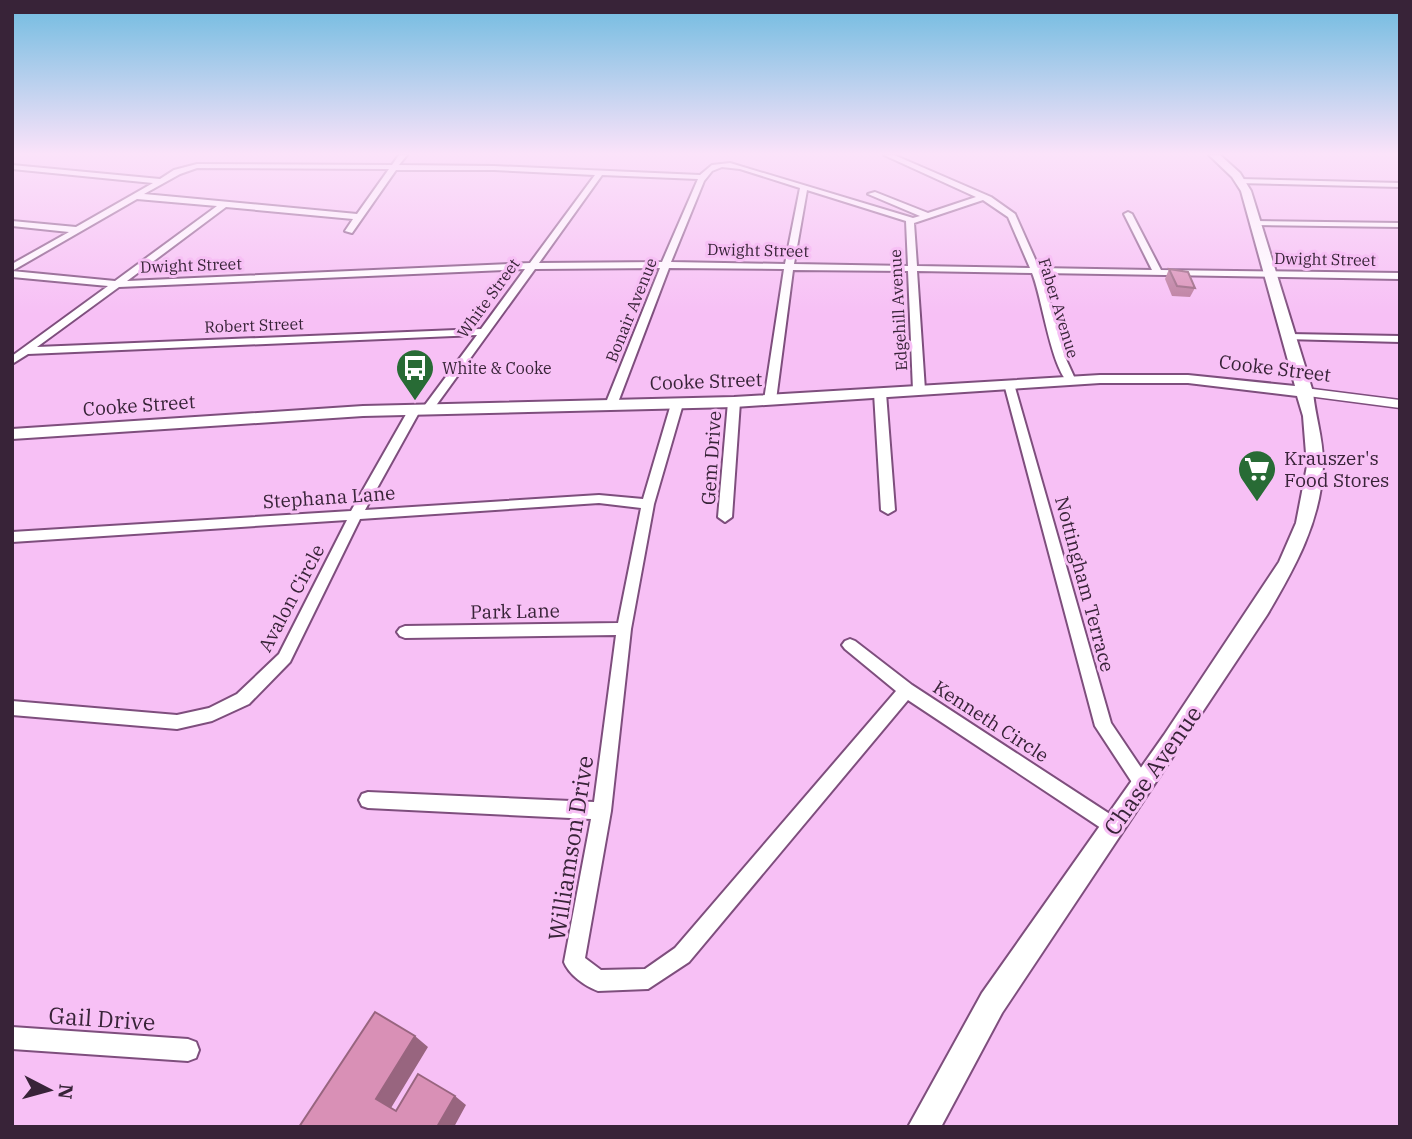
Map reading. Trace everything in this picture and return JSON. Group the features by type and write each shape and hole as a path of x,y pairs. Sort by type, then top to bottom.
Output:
{"main road":[{"name":"Chase Avenue","path":"924,1127 992,1003 1273,589 1300,537 1310,508 1315,466 1311,416 1272,274 1250,208"},
{"name":"Cooke Street","path":"12,434 422,409 734,402 1071,381 1176,378 1305,392"}],"street":[{"path":"12,268 115,208"},
{"path":"12,361 220,208"},
{"path":"259,208 358,217"},
{"path":"349,231 365,208"},
{"name":"White Street","path":"422,409 484,332 574,208"},
{"name":"Bonair Avenue","path":"611,405 689,208"},
{"path":"770,400 800,208"},
{"path":"874,208 911,220 947,208"},
{"path":"908,208 925,215"},
{"name":"Faber Avenue","path":"1000,208 1012,216 1035,271 1060,357 1071,381"},
{"path":"1128,215 1158,273"},
{"name":"Edgehill Avenue","path":"911,220 911,268 919,390"},
{"path":"12,223 78,230"},
{"path":"1256,223 1400,225"},
{"name":"Dwight Street","path":"12,274 117,284 531,267 667,265 1400,276"},
{"name":"Robert Street","path":"27,351 484,332"},
{"path":"1289,337 1400,339"},
{"name":"Nottingham Terrace","path":"1009,384 1103,726 1143,784"},
{"name":"Cooke Street","path":"1305,392 1400,404"},
{"path":"880,393 888,510"},
{"name":"Gem Drive","path":"725,517 734,402"},
{"name":"Williamson Drive","path":"677,404 648,504 624,629 602,811 574,962 598,981 648,979 682,955 906,690"},
{"name":"Avalon Circle","path":"12,708 177,723 212,714 243,699 285,658 356,514 422,409"},
{"name":"Stephana Lane","path":"12,537 599,499 648,504"},
{"name":"Park Lane","path":"405,632 624,629"},
{"name":"Kenneth Circle","path":"849,645 906,690 1113,826"},
{"path":"368,800 602,811"},
{"name":"Gail Drive","path":"12,1038 188,1050"}],"building":[{"path":"1169,269 1188,272 1195,288 1177,286"},
{"path":"375,1012 415,1036 376,1099 396,1111 418,1074 455,1096 437,1127 299,1127"}],"place":[{"name":"White & Cooke","path":"415,402"},
{"name":"Krauszer's Food Stores","path":"1257,503"}]}
